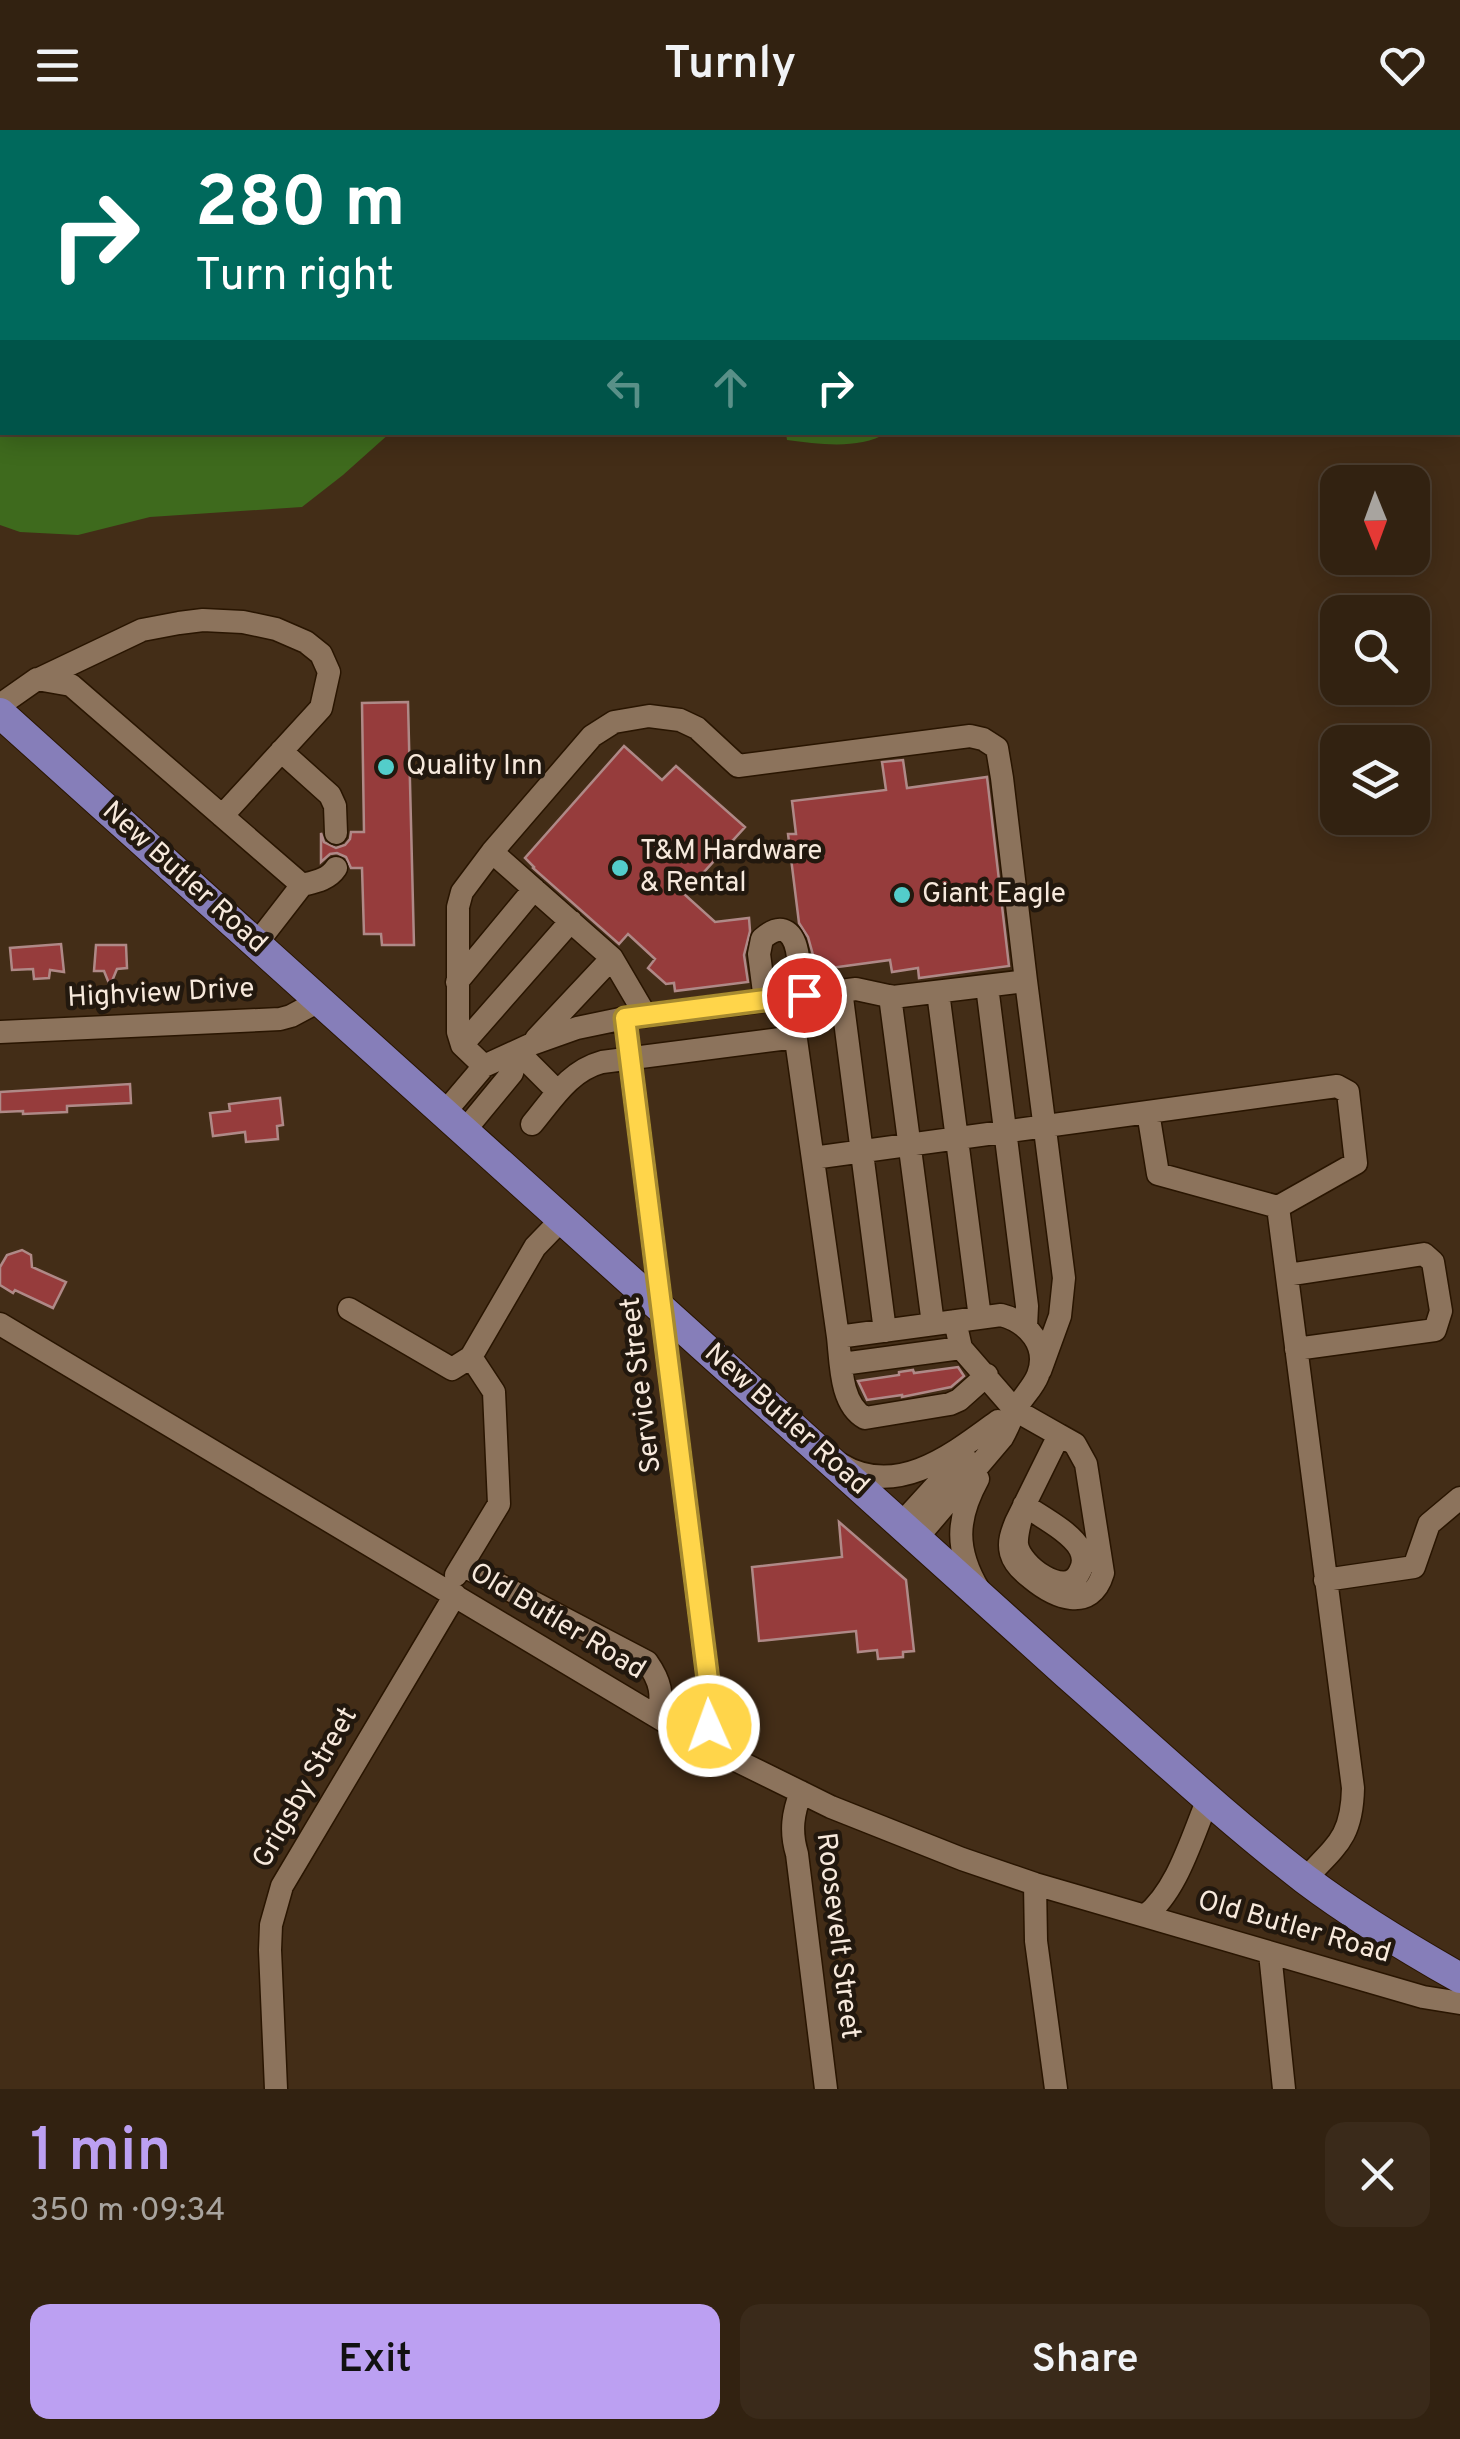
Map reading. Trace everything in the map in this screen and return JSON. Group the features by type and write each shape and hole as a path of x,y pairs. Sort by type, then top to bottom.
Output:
{"main road":[{"name":"New Butler Road","path":"0,713 1209,1798 1305,1878 1409,1949 1460,1978"}],"street":[{"path":"0,705 38,679 142,630 203,620 243,622 276,629 306,642 321,654 329,672 321,708 222,816"},
{"path":"38,679 71,685 302,885"},
{"path":"484,1066 462,1045 458,1032 458,907 462,892 492,852 602,728 649,716 680,720 697,728 738,766 970,736 997,748 1064,1278 1062,1305 1040,1371 1007,1415 981,1436 909,1531"},
{"path":"281,751 330,795 336,832"},
{"path":"492,852 612,958 636,1017"},
{"path":"257,943 302,885 322,880 336,868"},
{"path":"457,982 534,889"},
{"path":"462,1045 571,921"},
{"path":"765,1000 758,954 762,938 782,930 795,940 796,1037 848,1399 865,1418 950,1404 987,1375"},
{"path":"455,1121 512,1073 525,1048 612,958"},
{"path":"455,1121 484,1066 577,1028 765,1000 798,980 890,996 1026,981"},
{"path":"987,986 1028,1329"},
{"path":"841,990 886,1331"},
{"path":"938,992 980,1318"},
{"path":"890,996 909,1145 944,1323 987,1375 1011,1423 974,1486 960,1528 965,1562 979,1590 994,1608"},
{"name":"Highview Drive","path":"0,1032 280,1018 321,1000"},
{"name":"Service Street","path":"636,1017 630,1059 711,1704 709,1726 700,1743"},
{"path":"532,1124 574,1074 586,1067 796,1037"},
{"path":"525,1048 558,1092"},
{"path":"813,1158 1337,1086 1348,1092 1356,1164 1278,1207 1158,1174 1148,1112"},
{"path":"1278,1207 1353,1788 1349,1826 1341,1842 1305,1878"},
{"path":"348,1310 452,1369 471,1357 535,1247 563,1218"},
{"path":"1287,1275 1424,1254 1433,1262 1441,1311 1435,1330 1296,1350"},
{"path":"838,1338 1001,1315 1014,1318 1028,1329 1039,1346 1040,1371"},
{"name":"Old Butler Road","path":"0,1324 700,1743 831,1808 1036,1884 1424,1997 1460,2003"},
{"path":"1028,1329 1048,1334 1057,1326"},
{"path":"842,1364 962,1348"},
{"name":"Grigsby Street","path":"276,2089 270,1950 274,1909 282,1886 498,1504 494,1392 471,1357"},
{"path":"825,1455 863,1474 902,1475 925,1469 952,1454 1007,1415"},
{"path":"1007,1415 1060,1435 1075,1444 1086,1464 1102,1573 1093,1590 1076,1598 1056,1596 1023,1572 1011,1554 1011,1534 1060,1435"},
{"path":"909,1531 996,1446"},
{"path":"1325,1580 1414,1568 1429,1524 1460,1498"},
{"path":"462,1565 647,1662 658,1678 663,1696 658,1718"},
{"name":"Roosevelt Street","path":"801,1792 792,1822 793,1842 826,2089"},
{"path":"1145,1916 1169,1890 1209,1798"},
{"path":"1036,1884 1036,1942 1056,2089"},
{"path":"1270,1952 1284,2089"}],"green space":[{"path":"0,435 388,435 302,507 150,517 78,535 20,532 0,525"},
{"path":"786,435 883,435 864,442 838,444 787,440"}],"building":[{"name":"Quality Inn","path":"408,702 414,945 382,945 381,934 364,934 362,868 351,868 346,857 337,853 321,862 321,833 324,842 336,848 345,845 351,832 364,832 362,703"},
{"name":"T&M Hardware & Rental","path":"624,746 662,780 676,766 745,827 684,894 715,922 749,918 744,955 748,982 675,991 674,983 666,984 648,968 655,959 628,934 619,944 525,858"},
{"name":"Giant Eagle","path":"903,760 907,788 987,777 1009,966 919,978 918,968 892,972 890,960 794,973 808,968 813,955 799,923 788,834 796,834 792,801 886,790 882,762"},
{"path":"61,944 64,972 50,970 49,978 34,979 33,969 12,970 10,948"},
{"path":"96,945 126,945 127,968 117,969 110,986 104,971 94,971"},
{"path":"130,1084 131,1103 67,1106 67,1112 0,1112 0,1092"},
{"path":"280,1098 283,1125 277,1126 278,1139 246,1142 245,1132 213,1136 210,1113 230,1111 229,1104"},
{"path":"22,1250 31,1255 32,1267 66,1282 53,1308 0,1285 0,1267 7,1255"},
{"path":"958,1367 964,1376 951,1387 902,1397 867,1400 858,1381 913,1370 914,1373"},
{"path":"839,1522 906,1580 914,1651 903,1652 903,1657 878,1659 877,1650 858,1652 856,1631 759,1641 752,1567 842,1557"}],"place":[{"name":"Quality Inn","path":"386,767"},
{"name":"T&M Hardware & Rental","path":"620,868"},
{"name":"Giant Eagle","path":"902,895"}],"route":[{"path":"709,1726 711,1704 625,1018 804,995"}]}
